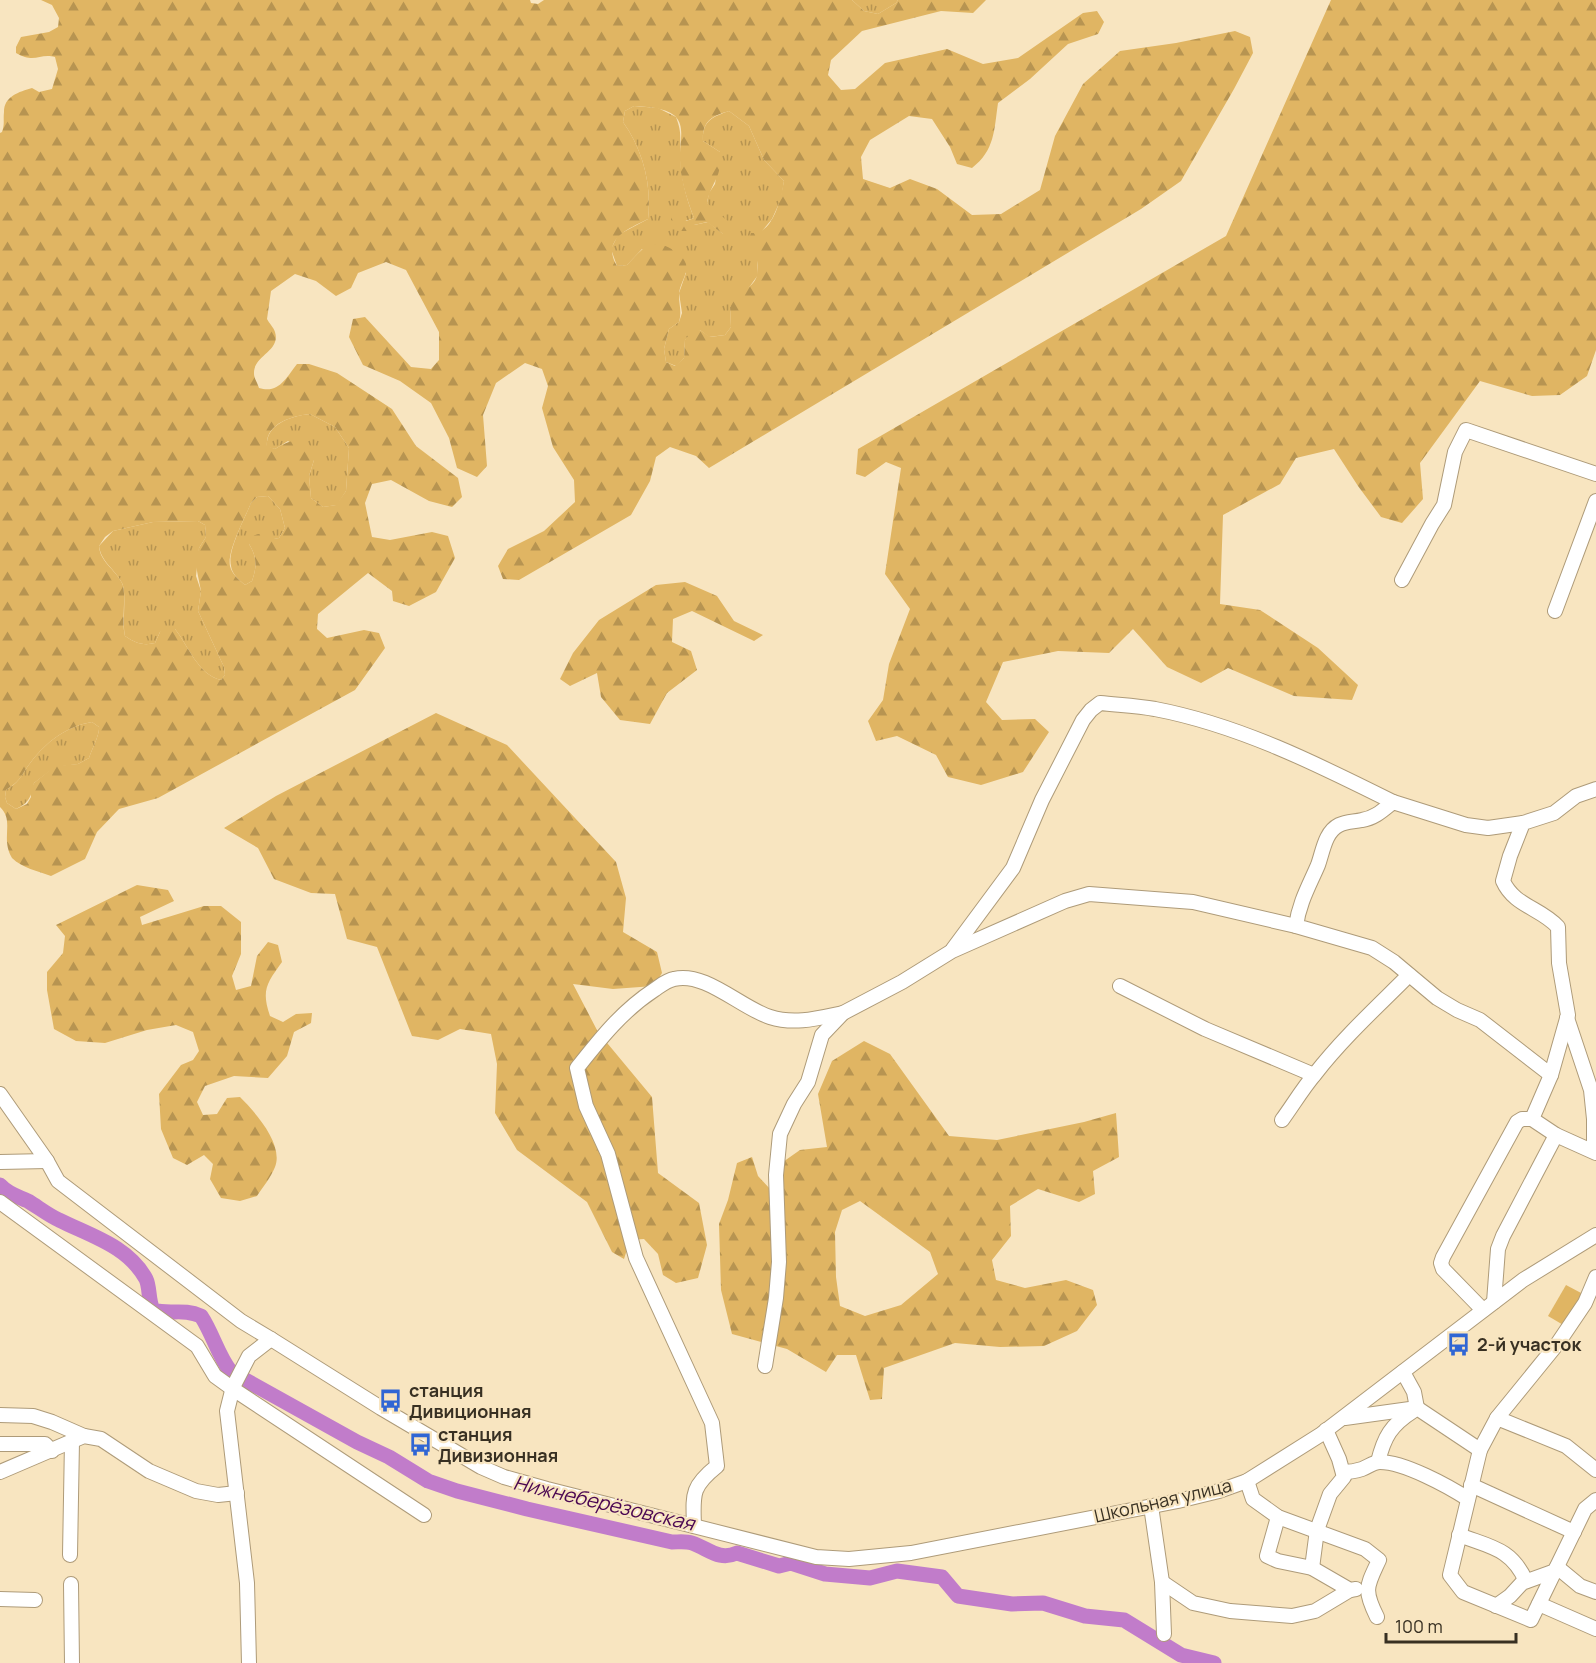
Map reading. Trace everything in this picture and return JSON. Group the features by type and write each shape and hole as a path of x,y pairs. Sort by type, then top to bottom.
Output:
{"street":[{"path":"1402,580 1444,505 1455,452 1466,430 1596,474"},
{"path":"1555,611 1596,501"},
{"path":"952,951 1013,868 1042,800 1083,720 1100,703 1154,709 1219,725 1310,761 1393,802 1466,825 1488,828 1523,823 1554,813 1576,796 1596,789"},
{"path":"1296,926 1302,900 1328,836 1340,824 1371,818 1393,802"},
{"path":"1523,823 1503,881 1511,895 1553,921 1558,927 1559,963 1567,1018 1591,1090 1595,1152 1556,1135 1532,1119 1526,1118 1517,1122 1441,1263 1443,1269 1489,1306 1498,1249 1503,1236 1556,1135"},
{"path":"694,1526 693,1498 699,1480 717,1466 712,1423 636,1258 608,1154 586,1106 577,1068 618,1018 631,1006 672,979 684,977 701,980 771,1017 792,1021 812,1020 843,1013 902,982 952,951 1047,908 1089,894 1193,902 1296,926 1372,948 1437,998 1480,1020 1551,1075"},
{"path":"1282,1120 1314,1075 1359,1024 1409,975"},
{"path":"1120,986 1205,1029 1314,1075"},
{"path":"765,1366 776,1298 779,1262 776,1175 780,1134 807,1082 822,1035 843,1013"},
{"path":"1532,1119 1551,1075 1567,1018"},
{"name":"Школьная улица","path":"0,1094 47,1161 58,1181 241,1321 481,1467 504,1477 816,1557 849,1559 911,1553 1151,1506 1219,1491 1247,1481 1326,1430 1523,1280 1596,1235"},
{"path":"0,1162 47,1161"},
{"path":"0,1202 197,1346 215,1376 232,1389 424,1515"},
{"path":"1596,1277 1585,1303 1558,1343 1497,1418 1480,1450 1450,1575 1463,1592 1531,1620 1585,1509 1596,1500"},
{"path":"249,1663 247,1583 227,1411 232,1389 249,1356 271,1339"},
{"path":"1403,1372 1414,1392 1417,1408"},
{"path":"1342,1418 1417,1408 1480,1450"},
{"path":"1378,1462 1386,1437 1394,1425 1417,1408"},
{"path":"0,1415 33,1416 52,1422 78,1439"},
{"path":"1497,1418 1566,1446 1596,1470"},
{"path":"1312,1568 1317,1530 1330,1494 1344,1477 1326,1430"},
{"path":"0,1472 78,1439 101,1439 149,1471 196,1491 218,1495 237,1493"},
{"path":"70,1555 78,1439"},
{"path":"0,1444 45,1444 51,1451"},
{"path":"1343,1473 1356,1471 1378,1462 1394,1465 1574,1532"},
{"path":"1247,1481 1253,1499 1278,1517 1365,1549 1379,1560 1367,1586 1370,1603 1377,1617"},
{"path":"1151,1506 1162,1582 1164,1634"},
{"path":"1278,1517 1267,1556 1278,1561 1312,1568 1350,1590"},
{"path":"1459,1535 1505,1552 1521,1569 1526,1581"},
{"path":"1496,1606 1526,1581 1556,1569"},
{"path":"1556,1569 1580,1586 1596,1592"},
{"path":"1162,1582 1193,1603 1230,1611 1292,1616 1315,1611 1350,1590 1367,1586"},
{"path":"70,1584 72,1663"},
{"path":"0,1599 35,1600"},
{"path":"1539,1604 1596,1629"}],"green space":[{"path":"41,0 530,0 531,3 538,4 544,0 852,0 864,11 878,14 898,0 986,0 973,13 941,11 862,31 831,60 828,75 841,90 855,89 885,63 947,49 983,64 1018,58 1083,13 1097,11 1104,22 1098,34 1068,44 1030,79 998,103 989,147 980,161 972,168 957,164 950,147 932,119 909,116 870,140 861,157 863,179 890,188 910,179 937,189 972,215 1001,214 1040,190 1055,136 1083,84 1120,51 1235,31 1250,37 1253,53 1181,181 1141,209 709,468 696,456 670,447 656,457 650,481 631,515 519,580 503,579 498,566 508,549 544,531 575,502 574,480 553,447 542,408 548,386 542,369 525,363 496,383 483,415 487,466 477,477 457,468 449,438 431,403 400,381 363,365 349,337 353,319 365,317 411,367 431,369 439,360 439,332 406,270 386,262 358,273 351,288 336,296 316,281 295,274 271,291 267,319 274,330 276,339 271,349 255,368 254,376 259,388 277,387 297,364 309,364 337,373 392,409 416,446 458,478 462,497 452,507 429,501 391,480 372,484 365,503 372,537 390,540 432,532 448,536 455,558 436,592 409,606 393,601 392,591 368,573 318,614 317,629 327,638 364,630 379,633 385,648 355,690 158,798 119,809 97,832 85,859 51,876 25,867 12,858 7,844 7,818 0,807 0,133 9,98 32,88 39,92 52,89 58,69 55,57 28,58 16,53 16,47 21,37 49,32 58,27 59,18 52,5","holes":["634,106 655,108 671,113 680,124 682,178 694,218 686,221 678,210 672,210 671,220 681,231 689,231 694,225 707,222 723,234 730,232 732,225 707,203 720,168 720,152 703,141 703,134 709,120 718,115 729,111 749,126 764,160 784,181 771,222 761,231 751,233 749,239 757,263 757,275 749,287 736,292 730,307 731,327 725,335 710,337 700,330 692,331 685,340 684,358 675,366 666,362 664,349 669,329 679,322 679,291 686,272 685,262 675,251 659,244 647,246 627,265 617,266 613,257 612,249 619,236 648,219 647,181 641,156 623,122 625,111","310,414 335,427 349,448 346,491 336,505 323,507 311,498 309,476 315,450 300,441 286,443 275,449 267,446 267,438 275,427 281,422","268,496 280,509 285,528 279,538 273,539 259,534 253,536 249,544 254,553 255,571 252,581 245,585 232,572 231,552 251,503 257,497","198,521 205,525 206,537 195,561 201,591 198,611 224,667 225,675 221,680 213,677 200,666 175,629 167,626 160,632 155,643 151,644 139,643 125,636 122,583 102,557 99,546 113,531 153,522","92,722 99,727 89,758 78,764 55,766 34,783 27,804 16,809 7,803 6,790 18,780 50,742 74,727"]},
{"path":"852,0 898,0 878,14 864,11"},
{"path":"1331,0 1596,0 1596,350 1587,376 1560,395 1532,396 1480,381 1420,463 1423,499 1402,523 1381,517 1334,449 1296,458 1280,484 1223,515 1220,604 1260,610 1318,648 1358,685 1352,700 1294,696 1228,668 1201,683 1167,667 1133,629 1109,653 1058,651 1003,662 986,702 1002,720 1035,719 1049,732 1023,772 981,785 948,777 936,755 897,736 876,741 868,721 883,700 889,664 910,609 885,574 901,468 886,462 865,477 856,474 858,449 1226,236"},
{"path":"634,106 658,108 676,117 678,122 682,178 694,218 685,221 672,220 694,225 708,222 723,234 707,203 709,193 715,184 720,152 703,141 703,134 709,121 729,111 749,126 764,160 784,181 781,199 772,219 762,231 757,256 758,275 730,307 731,327 725,335 709,337 700,330 685,340 684,358 676,366 666,362 664,349 669,329 679,322 682,313 679,293 686,273 642,249 627,265 617,266 611,249 618,235 648,219 649,193 641,156 623,122 625,111"},
{"path":"310,414 335,427 349,448 346,491 337,505 323,507 311,498 309,476 314,460 288,441 275,449 267,447 267,439 275,427 288,419"},
{"path":"268,496 280,509 285,528 279,538 249,544 254,553 255,571 252,581 245,585 236,577 232,569 230,560 232,552 237,534 251,503 257,497"},
{"path":"198,521 205,525 206,537 199,548 196,576 201,591 198,611 224,667 225,675 221,680 213,677 200,666 175,629 160,632 155,643 151,644 139,643 125,636 122,583 102,557 99,546 113,531 153,522"},
{"path":"685,582 717,596 734,621 763,635 754,641 692,611 673,619 672,642 691,651 697,670 667,693 650,724 620,720 601,697 597,673 570,686 560,679 573,653 599,620 656,585"},
{"path":"436,713 507,745 616,862 626,898 623,932 657,952 662,973 654,986 613,989 573,984 598,1032 652,1097 658,1173 699,1203 707,1245 698,1278 676,1283 663,1275 658,1254 644,1239 630,1240 624,1259 612,1252 587,1202 517,1150 495,1113 497,1064 491,1034 460,1029 438,1040 412,1036 377,947 347,939 335,894 311,893 274,879 258,848 224,828 276,796"},
{"path":"92,722 99,727 99,730 89,758 78,764 55,767 34,783 29,799 20,807 16,809 7,803 6,790 18,780 43,748 66,731"},
{"path":"137,885 168,890 174,901 140,917 142,925 204,906 221,906 241,922 241,954 232,976 236,990 251,986 257,956 268,942 278,945 282,962 269,981 266,993 270,1016 283,1022 296,1014 312,1013 311,1023 294,1032 287,1056 268,1078 234,1076 205,1086 197,1102 203,1115 217,1114 227,1098 240,1097 266,1129 272,1139 277,1158 273,1171 257,1196 240,1201 221,1198 210,1179 213,1164 204,1155 187,1165 173,1158 161,1129 159,1094 181,1065 193,1060 199,1051 193,1032 176,1025 147,1030 105,1043 76,1041 54,1029 47,990 47,972 63,953 65,936 56,925"},
{"path":"864,1041 890,1054 949,1136 997,1140 1116,1113 1119,1157 1093,1171 1095,1194 1079,1202 1038,1189 1010,1206 1011,1236 992,1260 996,1280 1025,1288 1066,1280 1093,1290 1097,1305 1077,1331 1044,1346 1000,1347 955,1343 884,1368 882,1399 870,1400 856,1355 837,1355 826,1372 787,1349 732,1334 721,1290 719,1224 728,1200 737,1163 752,1157 758,1176 781,1201 780,1164 800,1150 827,1147 818,1094 832,1061","holes":["860,1201 930,1252 938,1274 901,1305 865,1316 840,1306 836,1277 835,1232 842,1210"]},
{"path":"1566,1285 1583,1294 1565,1326 1548,1316"}],"waterway":[{"name":"Нижнеберёзовская","path":"0,1185 9,1193 28,1201 55,1218 108,1243 129,1258 146,1279 153,1310 188,1312 201,1316 231,1372 357,1442 389,1457 428,1481 527,1509 672,1542 690,1542 719,1555 737,1553 779,1566 791,1563 825,1574 870,1578 897,1571 942,1577 958,1596 1012,1604 1043,1603 1085,1616 1124,1620 1181,1655 1214,1663"}],"place":[{"name":"2-й участок","path":"1459,1345"},
{"name":"станция Дивиционная","path":"391,1401"},
{"name":"станция Дивизионная","path":"420,1445"}]}
